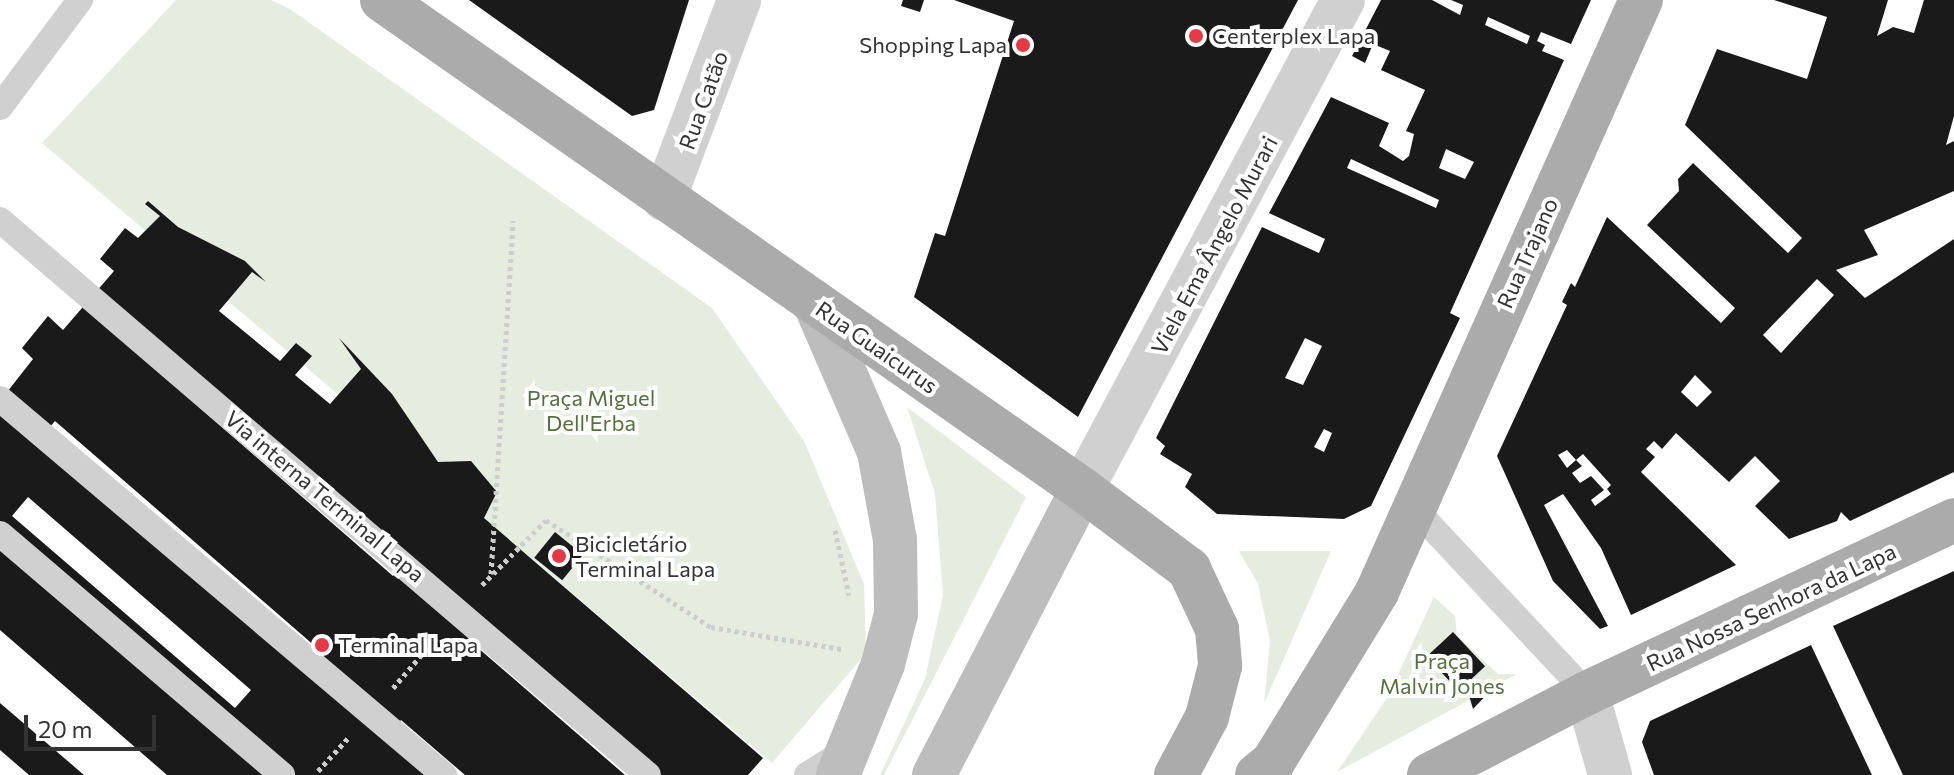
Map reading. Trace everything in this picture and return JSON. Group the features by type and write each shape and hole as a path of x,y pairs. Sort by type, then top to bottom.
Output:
{"main road":[{"name":"Rua Guaicurus","path":"382,0 1082,489 1189,569 1217,629 1220,666 1207,717 1176,775"},
{"name":"Rua Trajano","path":"1413,507 1641,0"},
{"path":"1265,768 1355,632 1413,507"},
{"name":"Rua Nossa Senhora da Lapa","path":"1587,693 1954,520"},
{"path":"1429,775 1587,693"}],"street":[{"name":"Rua Catão","path":"664,199 739,0"},
{"name":"Viela Ema Ângelo Murari","path":"1082,489 1343,0"},
{"path":"815,304 879,452 895,540 896,614 845,761"},
{"path":"934,775 1082,489"},
{"path":"1587,693 1610,775"}],"lane":[{"path":"0,107 80,0"},
{"name":"Via interna Terminal Lapa","path":"0,220 648,775"},
{"path":"0,399 444,775"},
{"path":"1413,507 1587,693"},
{"path":"0,534 282,775"},
{"path":"807,775 845,761"}],"path":[{"path":"491,575 513,221"},
{"path":"315,775 491,575 546,520 711,627 839,653 847,640"},
{"path":"835,530 849,599"}],"green space":[{"name":"Praça Miguel Dell'Erba","path":"176,0 271,0 290,9 712,308 804,441 864,584 866,653 772,763 42,143"},
{"path":"907,407 1026,497 884,775 880,775 925,679 943,595 935,494"},
{"path":"1239,551 1331,551 1264,704 1270,641 1258,584"},
{"name":"Praça Malvin Jones","path":"1434,597 1455,616 1457,636 1498,674 1517,674 1337,772 1387,698"}],"building":[{"path":"469,0 689,0 654,110 632,116"},
{"path":"903,0 924,0 920,12 901,6"},
{"path":"954,0 1298,0 1078,417 914,297 935,233 945,236 1014,21"},
{"path":"1381,0 1432,0 1460,15 1463,5 1451,0 1591,0 1571,44 1541,32 1537,41 1545,45 1542,51 1564,60 1450,313 1460,318 1371,506 1344,519 1217,514 1185,487 1192,474 1160,454 1165,446 1156,438 1262,227 1319,253 1325,239 1269,213 1331,97 1389,123 1379,146 1403,161 1409,156 1414,134 1406,131 1425,90 1381,70 1390,51 1373,44 1365,63 1352,56","holes":["1488,17 1530,36 1527,44 1485,25","1446,149 1474,162 1465,179 1439,168","1351,159 1439,200 1436,208 1347,168","1305,338 1322,346 1303,385 1285,378","1324,429 1332,433 1324,452 1314,447"]},
{"path":"1774,0 1888,0 1877,36 1893,27 1914,33 1924,0 1954,0 1954,116 1946,145 1954,141 1954,191 1864,230 1878,255 1836,270 1865,298 1954,239 1954,472 1850,521 1841,512 1837,521 1789,539 1755,506 1780,481 1755,456 1729,482 1676,433 1662,449 1654,441 1646,449 1655,457 1641,472 1736,565 1631,615 1601,548 1563,494 1544,505 1608,626 1600,629 1553,581 1497,456 1567,305 1562,302 1571,283 1575,287 1607,217 1721,323 1735,308 1647,225 1679,191 1678,179 1693,163 1788,253 1802,238 1685,125 1717,49 1807,79 1827,17","holes":["1817,279 1834,295 1781,353 1763,335","1695,375 1712,392 1697,407 1681,392","1567,450 1576,460 1567,468 1558,455","1583,454 1611,485 1607,489 1611,494 1595,506 1591,500 1604,490 1591,476 1580,483 1572,473 1582,466 1576,460"]},
{"path":"148,201 178,227 245,261 266,282 252,272 219,311 280,361 296,343 312,356 295,375 330,404 361,369 339,338 392,394 438,462 471,461 497,492 484,518 763,758 748,775 651,775 481,628 470,641 625,775 465,775 401,720 391,733 439,775 167,775 0,630 0,401 33,359 22,348 48,316 63,330 114,271 100,259 125,228 138,238 160,216 145,204","holes":["123,341 404,563 393,576","55,421 324,654 313,667 44,434","28,497 251,690 235,708 12,516"]},
{"name":"Bicicletário Terminal Lapa","path":"555,532 583,555 562,580 534,558"},
{"path":"1954,571 1954,775 1903,775 1833,626"},
{"path":"1453,632 1485,666 1459,691 1427,657"},
{"path":"1811,645 1872,775 1654,775 1642,742 1650,721"},
{"path":"1488,681 1493,688 1473,709 1468,692 1478,682"},
{"path":"0,703 84,775 29,775 0,750"}],"place":[{"name":"Centerplex Lapa","path":"1196,36"},
{"name":"Shopping Lapa","path":"1023,45"},
{"name":"Bicicletário Terminal Lapa","path":"559,556"},
{"name":"Terminal Lapa","path":"322,645"}]}
